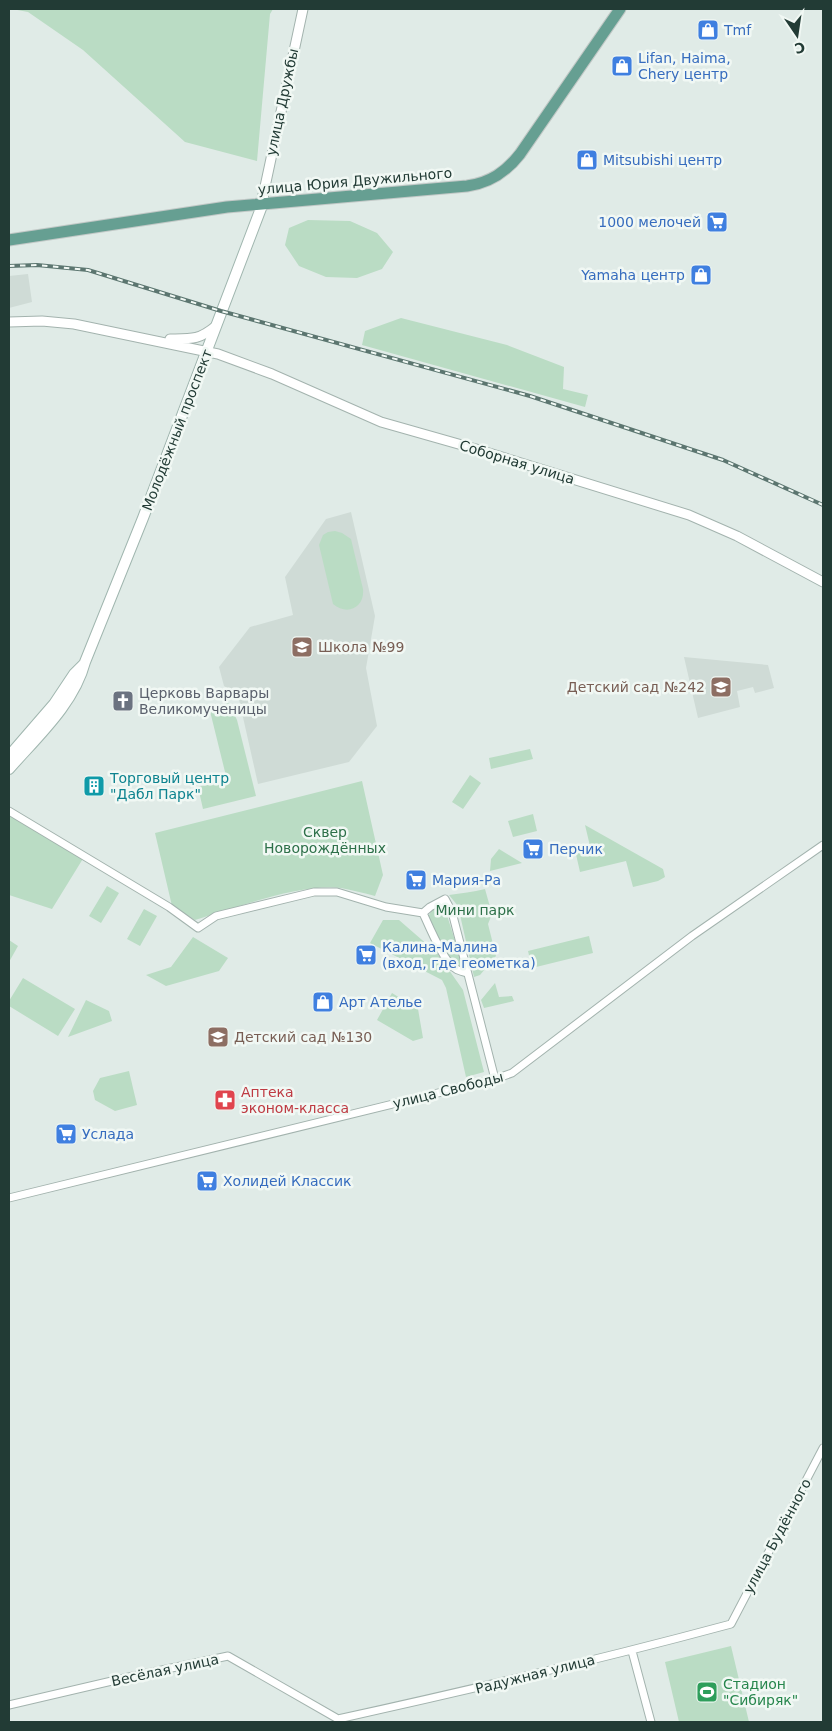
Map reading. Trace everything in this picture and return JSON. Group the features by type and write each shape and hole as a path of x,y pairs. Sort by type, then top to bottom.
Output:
{"main road":[{"name":"улица Юрия Двужильного","path":"9,240 263,200 473,180 503,166 526,138 570,68 611,9"},
{"name":"улица Юрия Двужильного","path":"9,233 193,205 467,186 486,182 512,164 520,154 620,9"},
{"name":"Молодёжный проспект","path":"9,769 61,709 81,677 263,200"},
{"name":"Молодёжный проспект","path":"9,756 54,704 74,674 86,662"}],"street":[{"name":"улица Дружбы","path":"263,200 303,9"},
{"path":"9,322 42,321 74,324 154,339 197,339 216,326"},
{"name":"Соборная улица","path":"154,339 218,354 272,374 381,422 476,449 689,515 737,536 823,582"},
{"path":"9,811 169,907 198,928 216,916 314,892 337,892 386,907 423,913 430,907 445,900 452,912 495,1079"},
{"name":"улица Свободы","path":"9,1198 495,1079 512,1073 692,936 823,845"},
{"path":"423,913 437,944 448,962 455,969 468,973"},
{"name":"улица Будённого","path":"731,1624 823,1448"},
{"name":"Радужная улица","path":"338,1720 465,1692 731,1624"},
{"path":"632,1650 651,1722"},
{"name":"Весёлая улица","path":"9,1705 228,1656 338,1720"}],"shaded area":[{"path":"28,274 32,302 9,308 9,276"},
{"name":"Школа №99","path":"351,512 375,616 366,668 377,726 349,762 258,784 238,695 224,686 219,667 250,627 293,615 285,577 326,519"},
{"name":"Детский сад №242","path":"684,657 768,665 774,688 755,693 753,687 737,691 740,707 698,718"}],"green space":[{"path":"12,9 273,9 270,14 257,161 185,142 83,50 28,12"},
{"path":"308,220 350,221 377,233 393,252 382,269 357,278 326,277 299,266 285,245 289,228"},
{"path":"401,318 507,345 564,367 563,389 588,395 585,407 362,345 365,331"},
{"path":"335,531 351,539 363,589 361,601 349,610 338,608 333,604 319,545 323,535"},
{"path":"229,703 237,720 256,796 203,809 198,787 227,780 209,707"},
{"path":"530,749 533,759 491,769 489,758"},
{"path":"470,775 481,783 463,809 452,802"},
{"name":"Сквер Новорождённых","path":"362,781 383,875 375,896 341,888 307,889 248,903 195,920 172,906 155,833"},
{"path":"9,811 84,857 52,909 9,895"},
{"path":"533,814 537,831 513,837 508,821"},
{"path":"585,825 663,869 665,877 658,881 633,887 626,861 580,872 575,850 590,846"},
{"path":"499,849 522,863 490,871 491,859"},
{"path":"107,886 119,893 101,923 89,916"},
{"name":"Мини парк","path":"485,889 492,914 488,924 496,956 480,975 474,977 458,906 449,895"},
{"path":"444,904 464,969 455,967 438,940 428,917 433,908"},
{"path":"144,909 157,916 140,946 127,939"},
{"path":"383,920 399,920 437,953 463,990 484,1072 466,1077 446,988 442,980 370,943"},
{"path":"589,936 593,953 532,968 528,951"},
{"path":"193,937 228,958 219,971 166,986 146,975 171,967"},
{"path":"9,940 18,946 9,962"},
{"path":"23,978 75,1009 58,1036 9,1006 9,1001"},
{"path":"495,983 499,997 512,996 514,1001 484,1008 481,1000"},
{"path":"392,993 418,1009 423,1038 413,1041 377,1020"},
{"path":"86,1000 109,1011 112,1021 68,1037"},
{"path":"129,1071 137,1105 115,1111 95,1100 93,1091 100,1078"},
{"name":"Стадион \"Сибиряк\"","path":"731,1646 749,1722 679,1722 665,1662"}],"railway":[{"path":"9,266 37,265 88,270 221,311 530,396 723,460 823,505"}],"place":[{"name":"Tmf","path":"708,30"},
{"name":"Lifan, Haima, Chery центр","path":"622,66"},
{"name":"Mitsubishi центр","path":"587,160"},
{"name":"1000 мелочей","path":"717,222"},
{"name":"Yamaha центр","path":"701,275"},
{"name":"Школа №99","path":"302,647"},
{"name":"Детский сад №242","path":"721,687"},
{"name":"Церковь Варвары Великомученицы","path":"123,701"},
{"name":"Торговый центр \"Дабл Парк\"","path":"94,786"},
{"name":"Перчик","path":"533,849"},
{"name":"Мария-Ра","path":"416,880"},
{"name":"Калина-Малина (вход, где геометка)","path":"366,955"},
{"name":"Арт Ателье","path":"323,1002"},
{"name":"Детский сад №130","path":"218,1037"},
{"name":"Аптека эконом-класса","path":"225,1100"},
{"name":"Услада","path":"66,1134"},
{"name":"Холидей Классик","path":"207,1181"},
{"name":"Стадион \"Сибиряк\"","path":"707,1692"}]}
